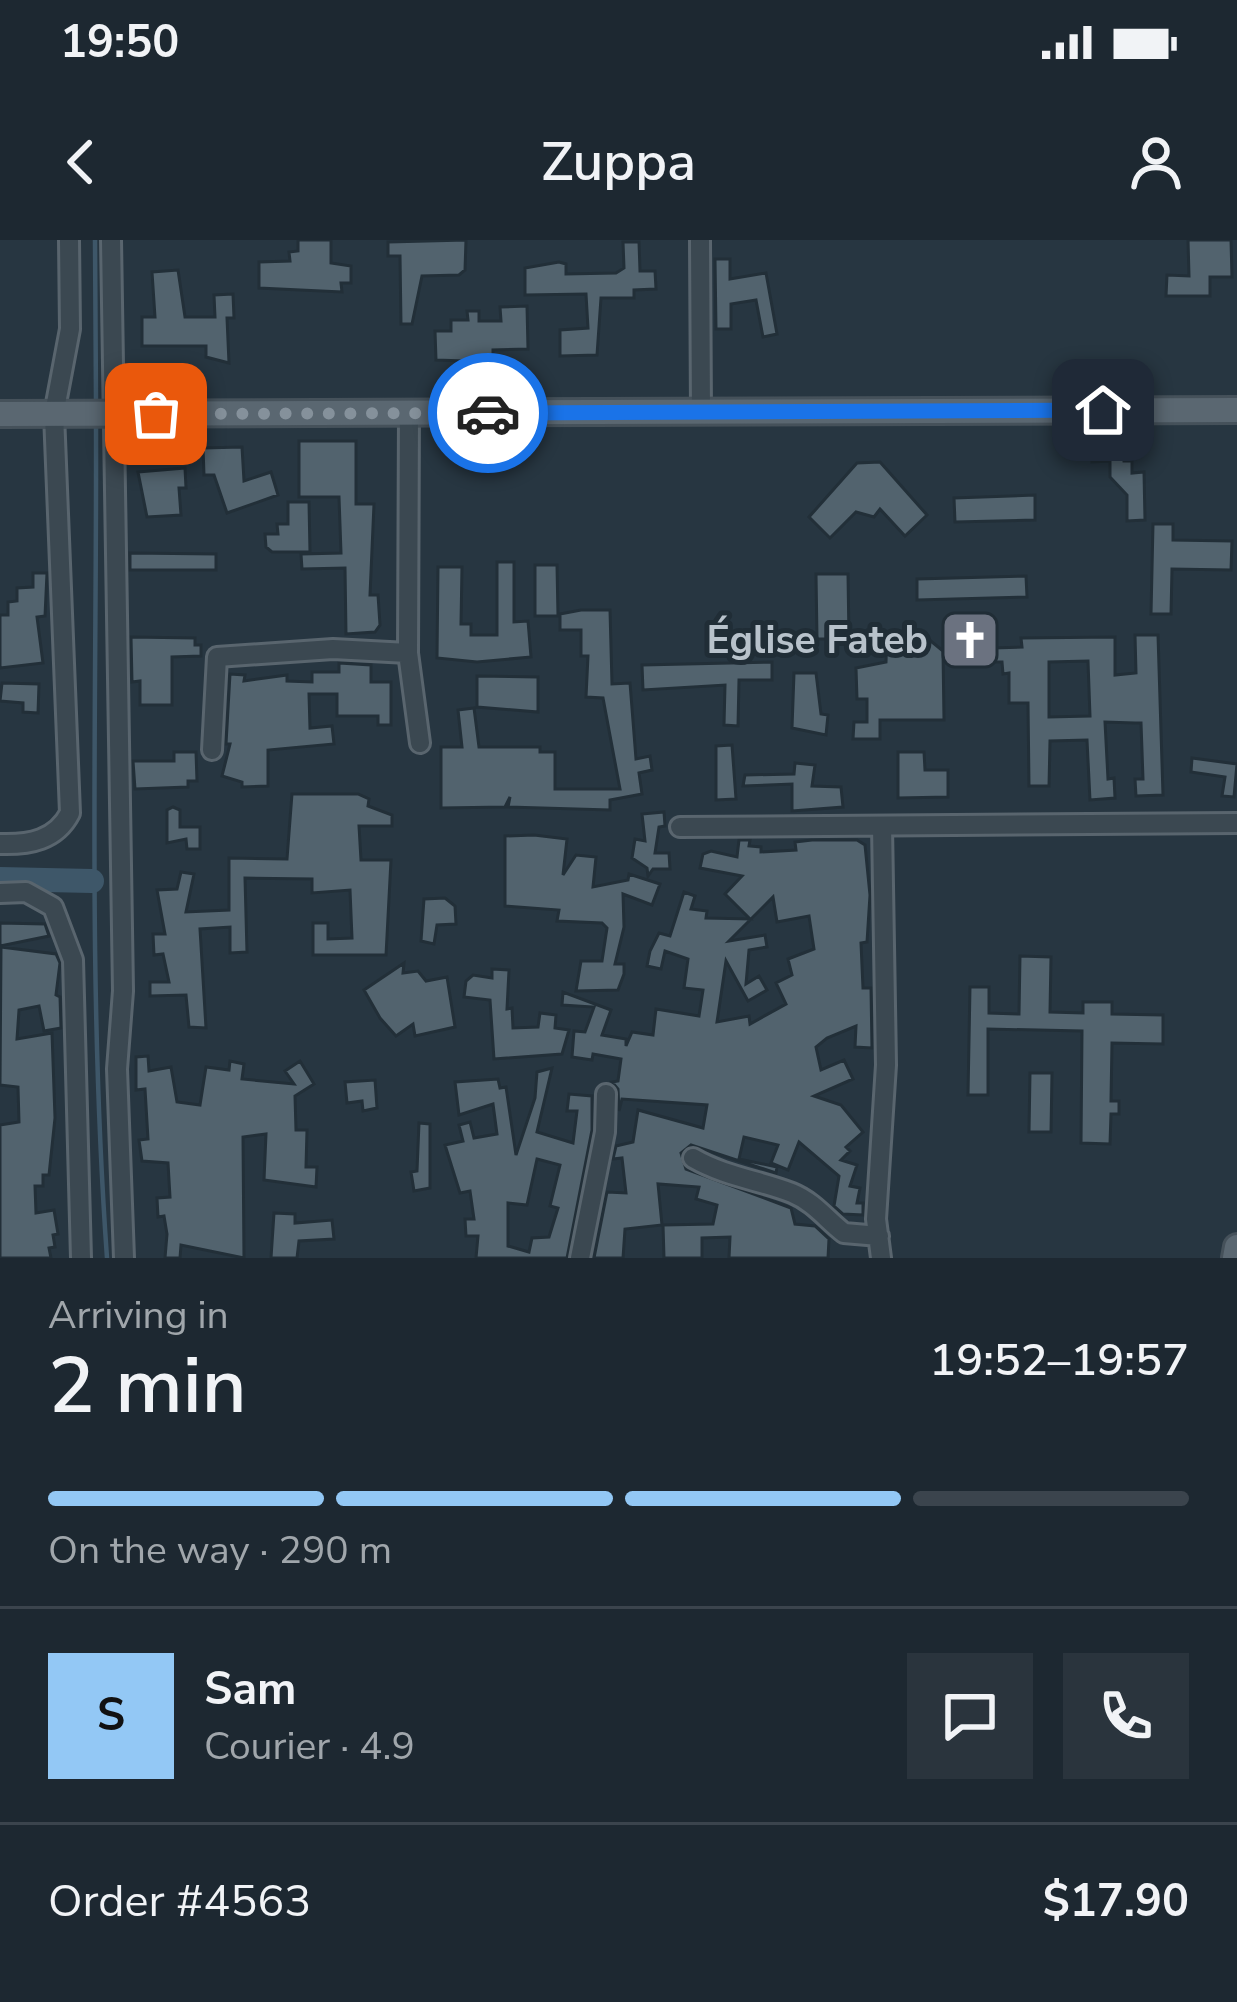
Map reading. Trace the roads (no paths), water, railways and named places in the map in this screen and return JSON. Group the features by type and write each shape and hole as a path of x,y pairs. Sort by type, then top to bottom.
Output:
{"main road":[{"path":"0,414 1237,410"},
{"path":"1235,1258 1237,1247"}],"street":[{"path":"0,844 48,837 70,812 60,414 70,329 69,240"},
{"path":"111,240 123,991 117,1070 124,1258"},
{"path":"700,240 701,413"},
{"path":"409,413 408,652 420,743"},
{"path":"212,750 217,657 333,649 408,652"},
{"path":"680,827 1237,823"},
{"path":"881,1258 886,1065 882,826"},
{"path":"0,893 26,892 53,907 64,925 73,960 81,1258"},
{"path":"580,1258 605,1132 606,1094"},
{"path":"693,1158 721,1174 794,1194 825,1212 844,1233 879,1236"}],"waterway":[{"path":"95,240 96,402"},
{"path":"96,420 95,944 107,1258"},
{"path":"0,879 92,881"}],"place":[{"name":"Église Fateb","path":"970,640"}]}
